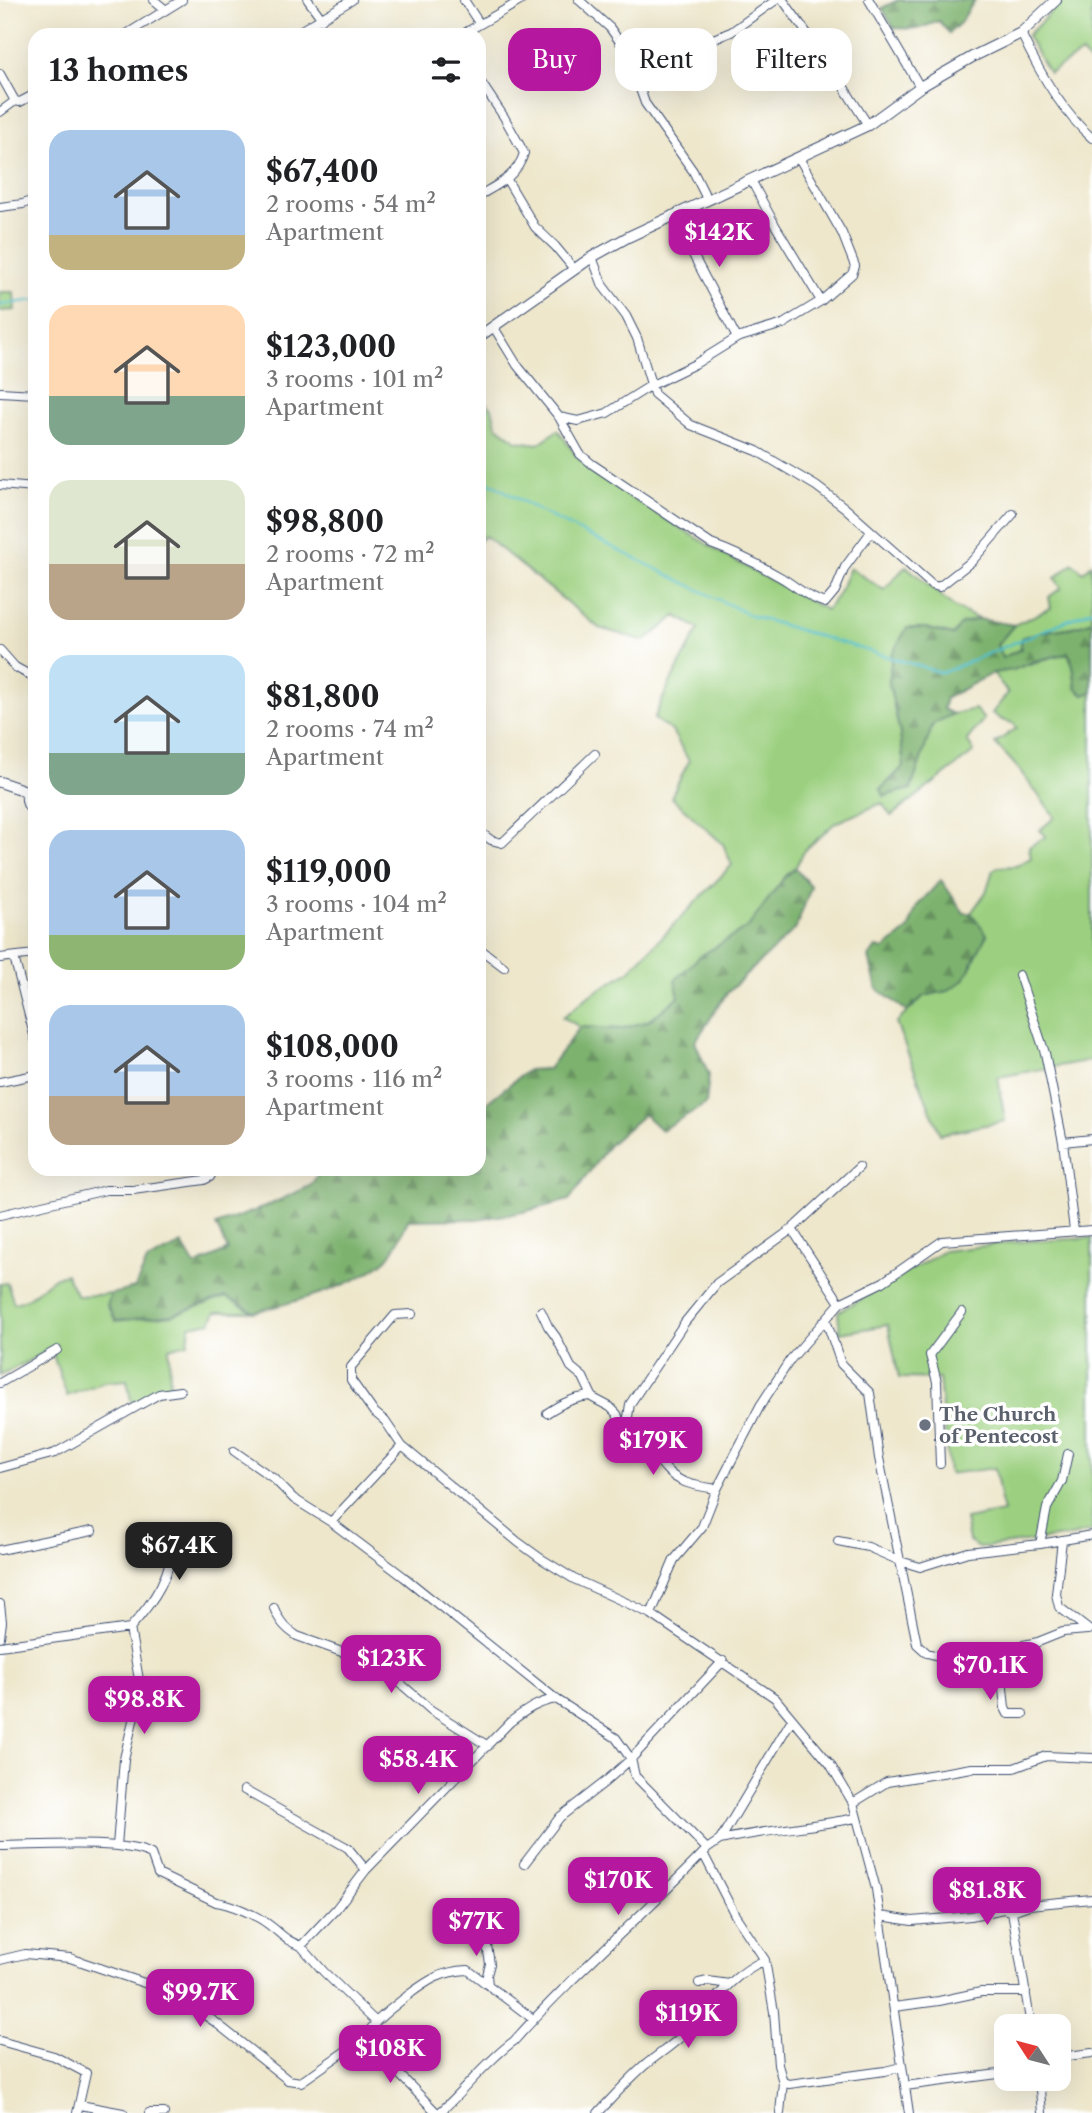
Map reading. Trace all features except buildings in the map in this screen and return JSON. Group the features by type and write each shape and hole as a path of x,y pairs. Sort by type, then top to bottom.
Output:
{"street":[{"path":"154,0 166,10"},
{"path":"136,28 182,0"},
{"path":"308,0 322,19"},
{"path":"306,28 352,0"},
{"path":"464,0 479,23"},
{"path":"472,28 522,0"},
{"path":"579,0 615,35"},
{"path":"717,38 731,32 776,0"},
{"path":"783,0 828,61 867,125"},
{"path":"869,0 920,87"},
{"path":"486,332 592,257 672,215 867,125 920,87 1021,33 1056,0"},
{"path":"1021,33 1055,95 1081,129 1092,138"},
{"path":"0,74 15,101"},
{"path":"486,90 523,150 522,158 507,180 486,192"},
{"path":"641,91 645,103 693,171 707,199"},
{"path":"0,112 15,101 20,102 28,98"},
{"path":"559,417 578,421 607,413 650,386 695,365 737,338 783,324 821,301 852,274 855,266 842,233 799,158"},
{"path":"507,180 535,227 574,269"},
{"path":"751,180 821,301"},
{"path":"0,207 28,202"},
{"path":"672,215 737,338"},
{"path":"592,257 603,286 626,316 637,338 654,394 691,425 757,451 844,507 906,559 932,585 939,587 972,561 1013,514"},
{"path":"494,326 517,365 559,417 575,446 592,464 711,544 729,550 783,579 813,600 825,603 835,591 845,567 871,532"},
{"path":"0,392 28,394"},
{"path":"0,485 28,487"},
{"path":"0,650 15,667 28,674"},
{"path":"486,837 502,843 594,754"},
{"path":"0,782 28,790"},
{"path":"486,954 504,968"},
{"path":"0,958 28,955"},
{"path":"14,957 28,1012"},
{"path":"1019,975 1045,1053 1063,1142 1074,1230"},
{"path":"0,1082 28,1076"},
{"path":"1063,1142 1092,1139"},
{"path":"625,1436 630,1404 685,1322 717,1283 792,1229 859,1167"},
{"path":"0,1215 106,1190 133,1190 204,1180 210,1176"},
{"path":"792,1229 840,1303"},
{"path":"651,1614 674,1560 702,1527 717,1489 760,1406 790,1360 840,1303 883,1282 942,1241 1092,1230"},
{"path":"541,1311 566,1359 583,1377 592,1396 617,1414 625,1436 652,1451 665,1469 679,1480 717,1489"},
{"path":"940,1464 937,1382 930,1355 962,1312"},
{"path":"412,1314 394,1315 351,1367 351,1380 402,1446 541,1558 574,1578 651,1614 775,1698 830,1764 853,1804 867,1854 881,1916 909,2113"},
{"path":"826,1320 841,1364 870,1393 879,1458 917,1644 933,1655 942,1657 1038,1642 1063,1632 1090,1631"},
{"path":"0,1383 57,1350"},
{"path":"0,1468 55,1452 159,1394 180,1391"},
{"path":"547,1413 580,1396 592,1396"},
{"path":"331,1522 402,1446"},
{"path":"234,1451 273,1478 294,1499 331,1522 404,1577 556,1699 616,1738 631,1759 635,1776 705,1851 735,1915 765,1960 774,2011 778,2065 783,2082 780,2113"},
{"path":"1040,1544 1044,1518 1062,1481 1068,1454"},
{"path":"0,1646 130,1628 152,1604 167,1573 173,1553 174,1535 167,1530"},
{"path":"0,1550 92,1531"},
{"path":"838,1541 868,1547 920,1567 968,1552 1092,1535"},
{"path":"1062,1540 1056,1594 1059,1607 1090,1631"},
{"path":"0,1604 0,1637"},
{"path":"274,1608 279,1621 297,1636 353,1656 400,1683 431,1710 488,1746"},
{"path":"117,1846 124,1759 136,1708 139,1680 130,1628"},
{"path":"999,1649 1005,1708 1008,1714 1023,1714"},
{"path":"524,1864 560,1817 631,1759 723,1661"},
{"path":"301,1946 336,1909 366,1870 510,1722 543,1701 556,1699"},
{"path":"364,2038 438,2113 705,1851 720,1840 792,1719"},
{"path":"853,1804 887,1782 972,1768 1014,1768 1046,1756 1092,1758"},
{"path":"244,1790 348,1848 366,1870"},
{"path":"720,1840 766,1830 856,1818"},
{"path":"0,1846 140,1848 152,1854 158,1874 216,1902 257,1917 285,1940 301,1946 376,2022"},
{"path":"881,1916 912,1920 971,1916 1003,1909 1012,1911 1029,1905 1092,1899"},
{"path":"1012,1911 1029,2014"},
{"path":"488,1985 490,1964 487,1945 492,1939"},
{"path":"0,1960 25,1954 70,1958 171,1992 294,2082 307,2079 364,2038 386,2011 425,1981 442,1973 468,1970 533,2019"},
{"path":"598,2113 644,2066 679,2039 729,1984 750,1967 765,1960"},
{"path":"699,1983 708,1981 729,1984"},
{"path":"894,2007 981,1992 1026,1992"},
{"path":"0,2041 54,2056 86,2073 79,2109 122,2113"},
{"path":"1071,2056 1092,2053"},
{"path":"783,2082 789,2084 901,2067"},
{"path":"905,2086 994,2075"},
{"path":"1040,2091 1042,2113"},
{"path":"149,2113 164,2113"}],"green space":[{"path":"898,0 975,0 960,23 949,33 939,21 918,29 894,28 882,8"},
{"path":"1063,0 1092,0 1092,65 1082,53 1049,73 1027,36"},
{"path":"0,292 14,292 15,310 0,311"},
{"path":"486,403 492,408 496,425 517,441 538,444 558,430 578,458 630,497 728,557 826,610 838,595 850,568 884,590 906,566 954,607 978,619 961,624 953,635 925,628 892,654 889,683 904,766 881,789 911,789 933,723 953,714 975,709 984,719 967,740 974,752 891,816 882,803 835,823 805,850 795,868 784,878 748,927 699,957 679,997 648,1021 621,1029 580,1027 563,1017 590,995 628,972 732,865 723,844 671,797 689,761 672,731 654,719 699,629 676,616 645,641 599,628 486,537"},
{"path":"1073,563 1083,572 1092,564 1092,621 1021,638 1022,649 1002,658 997,645 1014,625 1051,608 1049,597 1061,588 1055,578"},
{"path":"978,619 1014,625 997,645 1002,658 1021,649 1021,638 1092,621 1092,692 1084,695 1076,688 1073,665 1068,653 1035,661 1013,670 993,673 946,698 943,709 953,714 933,724 911,789 884,796 881,789 904,766 889,683 892,654 907,628 925,628 953,635 961,624"},
{"path":"1068,653 1073,665 1076,688 1084,695 1092,692 1092,1060 998,1077 1005,1121 940,1134 896,1023 924,996 947,991 987,935 971,913 986,892 993,870 1016,866 1031,858 1029,847 1046,836 1040,830 1055,817 995,743 1017,728 1013,723 992,713 1008,693 993,673"},
{"path":"795,868 811,887 796,928 727,993 695,1042 709,1075 706,1104 661,1130 644,1114 609,1145 569,1200 523,1212 480,1219 408,1220 387,1259 359,1278 324,1292 254,1312 226,1297 172,1315 116,1321 107,1306 111,1294 135,1288 147,1261 182,1244 195,1266 228,1250 216,1225 265,1207 310,1186 317,1176 486,1176 486,1103 528,1070 548,1069 580,1027 621,1029 648,1021 679,997 675,980 699,957 748,927 784,878"},
{"path":"941,880 964,913 971,913 987,934 964,980 947,991 924,996 907,1011 877,989 869,957 876,947 884,949 908,930 917,906"},
{"path":"1092,1238 1092,1531 978,1548 969,1541 965,1519 1003,1512 995,1468 949,1474 939,1379 899,1378 888,1325 840,1333 838,1312 944,1251 1014,1242"},
{"path":"66,1274 77,1296 111,1294 107,1306 172,1315 226,1297 254,1312 216,1312 211,1322 190,1326 188,1343 169,1348 170,1386 132,1406 127,1380 104,1382 67,1396 51,1349 0,1376 0,1284 7,1283 14,1303 28,1298 52,1279"}],"waterway":[{"path":"0,305 28,301"},
{"path":"486,480 545,514 752,616 942,673 1092,610"}],"place":[{"name":"The Church of Pentecost","path":"925,1425"}]}
